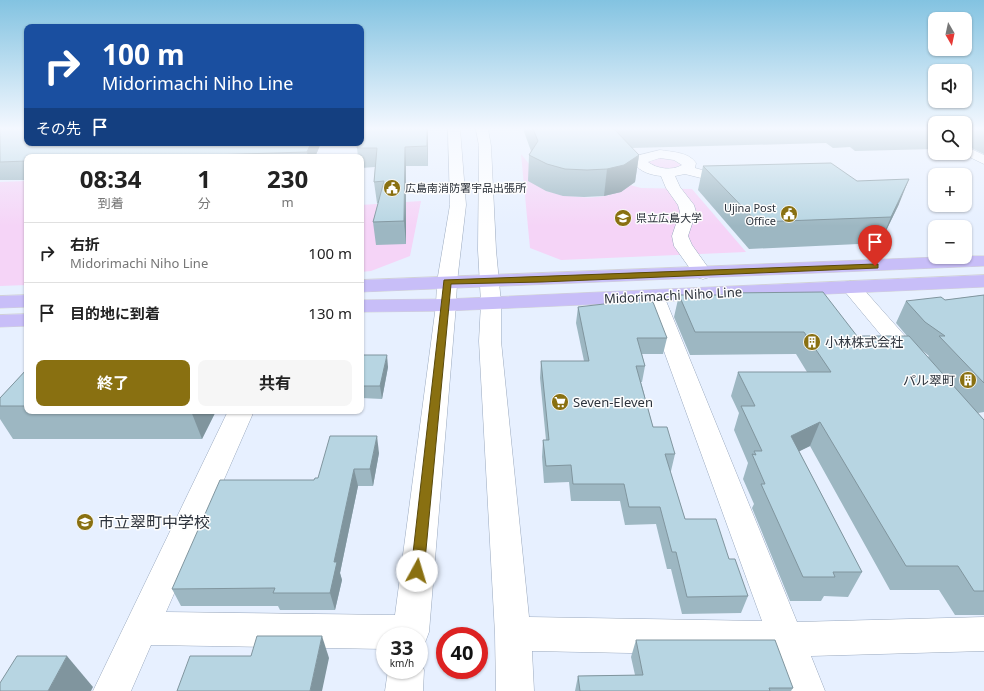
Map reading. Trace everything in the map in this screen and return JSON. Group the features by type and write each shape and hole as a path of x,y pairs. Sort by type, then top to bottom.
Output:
{"main road":[{"name":"Midorimachi Niho Line","path":"364,306 446,294 490,292 704,273 984,261"},
{"name":"Midorimachi Niho Line","path":"490,292 654,296 984,281"},
{"name":"Midorimachi Niho Line","path":"364,286 446,294"},
{"path":"0,302 24,301"},
{"path":"0,321 24,320"}],"street":[{"path":"412,627 446,294 458,205 456,161"},
{"path":"486,161 490,292 490,342 513,634 515,691"},
{"path":"641,161 644,166 650,169 666,172 686,170 713,177 744,178"},
{"path":"685,161 688,163 689,167 686,170"},
{"path":"666,172 673,188 686,205 688,212 680,236 683,246 704,273"},
{"path":"851,287 927,376"},
{"path":"654,296 806,691"},
{"path":"112,691 240,414"},
{"path":"142,628 376,633"},
{"path":"513,634 786,639 984,634"},
{"path":"404,691 405,679"}],"shaded area":[{"path":"522,161 527,161 534,170 546,191 567,196 600,197 621,191 630,185 641,188 692,189 746,252 561,260 530,248"},
{"path":"647,161 676,161 683,166 675,170 653,168"},
{"path":"24,181 24,285 0,286 0,182"},
{"path":"421,201 410,256 371,271 364,272 364,205"}],"building":[{"path":"376,161 405,161 404,221 373,222 384,181 374,182"},
{"path":"541,161 630,161 624,165 607,169 587,170 565,169"},
{"path":"831,163 857,181 909,179 891,217 757,222 703,166"},
{"path":"823,292 857,336 909,336 984,420 984,591 974,591 958,566 906,566 820,422 791,436 862,572 833,572 835,577 803,577 761,484 765,484 752,454 756,455 754,451 762,451 741,406 755,406 738,372 831,372 804,332 695,332 679,295"},
{"path":"984,295 984,383 939,336 945,336 925,322 906,301 941,297 945,300"},
{"path":"647,299 649,302 653,302 667,338 637,338 645,366 636,366 653,427 667,427 675,454 665,454 685,519 716,519 729,559 735,559 748,596 687,597 676,552 672,552 660,507 629,507 624,484 573,484 571,465 546,466 543,440 549,440 541,361 589,361 578,307"},
{"path":"364,355 387,355 380,386 364,386"},
{"path":"24,372 24,406 0,406 0,398"},
{"path":"330,436 377,436 370,469 354,469 334,562 337,562 330,593 273,593 275,588 172,589 220,480 314,480 315,478 318,478"},
{"path":"257,636 322,636 310,691 177,691 190,656 251,656"},
{"path":"636,640 775,640 793,688 769,688 770,691 580,691 578,676 643,675"},
{"path":"17,656 67,656 48,691 0,691 0,683"}],"place":[{"name":"広島南消防署宇品出張所","path":"392,188"},
{"name":"Ujina Post Office","path":"789,214"},
{"name":"県立広島大学","path":"623,218"},
{"name":"小林株式会社","path":"812,342"},
{"name":"パル翠町","path":"968,380"},
{"name":"Seven-Eleven","path":"560,402"},
{"name":"市立翠町中学校","path":"85,522"}],"route":[{"path":"417,571 446,305 447,282 542,280 875,266"}]}
